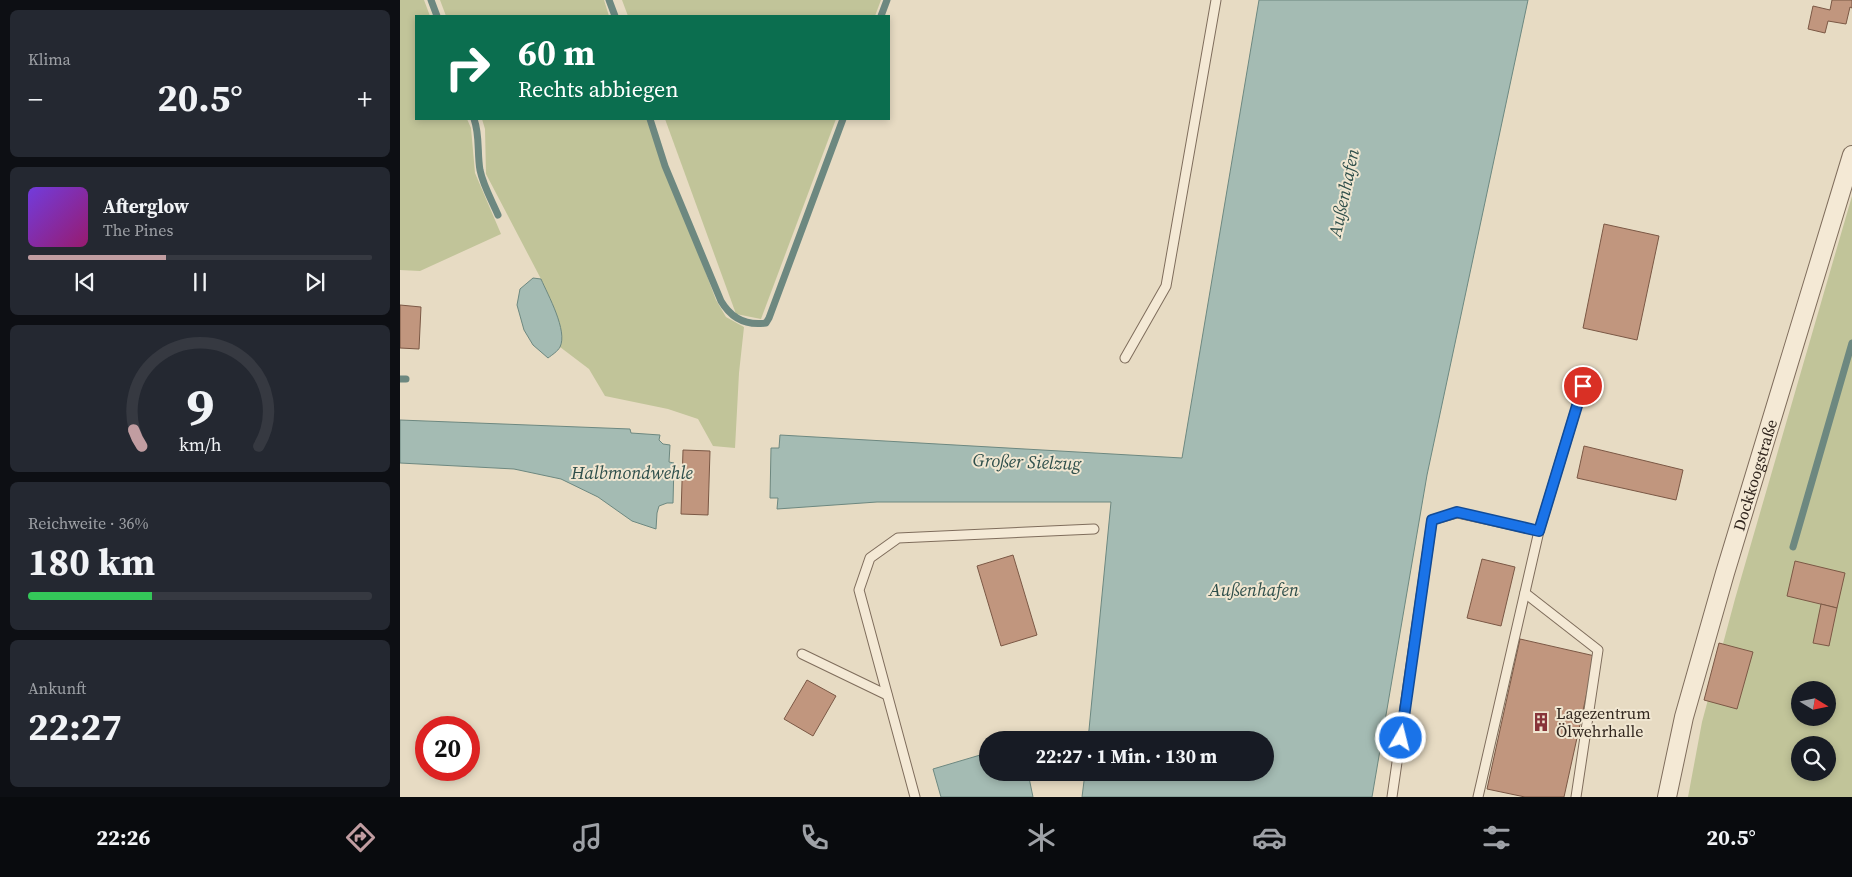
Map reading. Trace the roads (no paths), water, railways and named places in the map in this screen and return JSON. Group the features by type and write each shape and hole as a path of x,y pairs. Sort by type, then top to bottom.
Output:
{"street":[{"name":"Dockkoogstraße","path":"1667,797 1684,717 1723,581 1852,155"}],"lane":[{"path":"1125,358 1166,286 1216,0"},
{"path":"1478,797 1539,531 1583,386"},
{"path":"1392,797 1432,520 1457,512 1539,531"},
{"path":"915,797 859,590 870,558 898,538 1094,529"},
{"path":"1525,593 1598,650 1576,797"},
{"path":"802,654 888,695"}],"water":[{"name":"Außenhafen","path":"1259,0 1528,0 1427,475 1372,797 1082,797 1084,781 1274,781 1274,731 1089,731 1111,502 877,502 777,509 778,498 770,498 771,448 779,448 780,435 1182,458"},
{"path":"533,278 541,279 556,313 561,332 562,340 560,347 548,358 533,345 524,330 517,305 520,289"},
{"name":"Halbmondwehle","path":"400,420 630,429 631,433 660,435 659,440 663,444 670,445 669,462 674,463 673,503 659,506 656,529 632,521 598,497 561,479 514,469 400,463"},
{"path":"979,755 979,781 1030,781 1033,797 941,797 933,769"}],"waterway":[{"path":"431,0 437,15"},
{"path":"609,0 615,15"},
{"path":"881,15 887,0"},
{"path":"474,120 481,176 498,215"},
{"path":"650,120 665,166 721,301 729,312 739,320 758,324 766,323 769,318 843,120"},
{"path":"1793,547 1852,343"},
{"path":"400,379 406,379"}],"place":[{"name":"Lagezentrum Ölwehrhalle","path":"1541,722"}],"water label":[{"name":"Großer Sielzug","path":"1027,462"}]}
